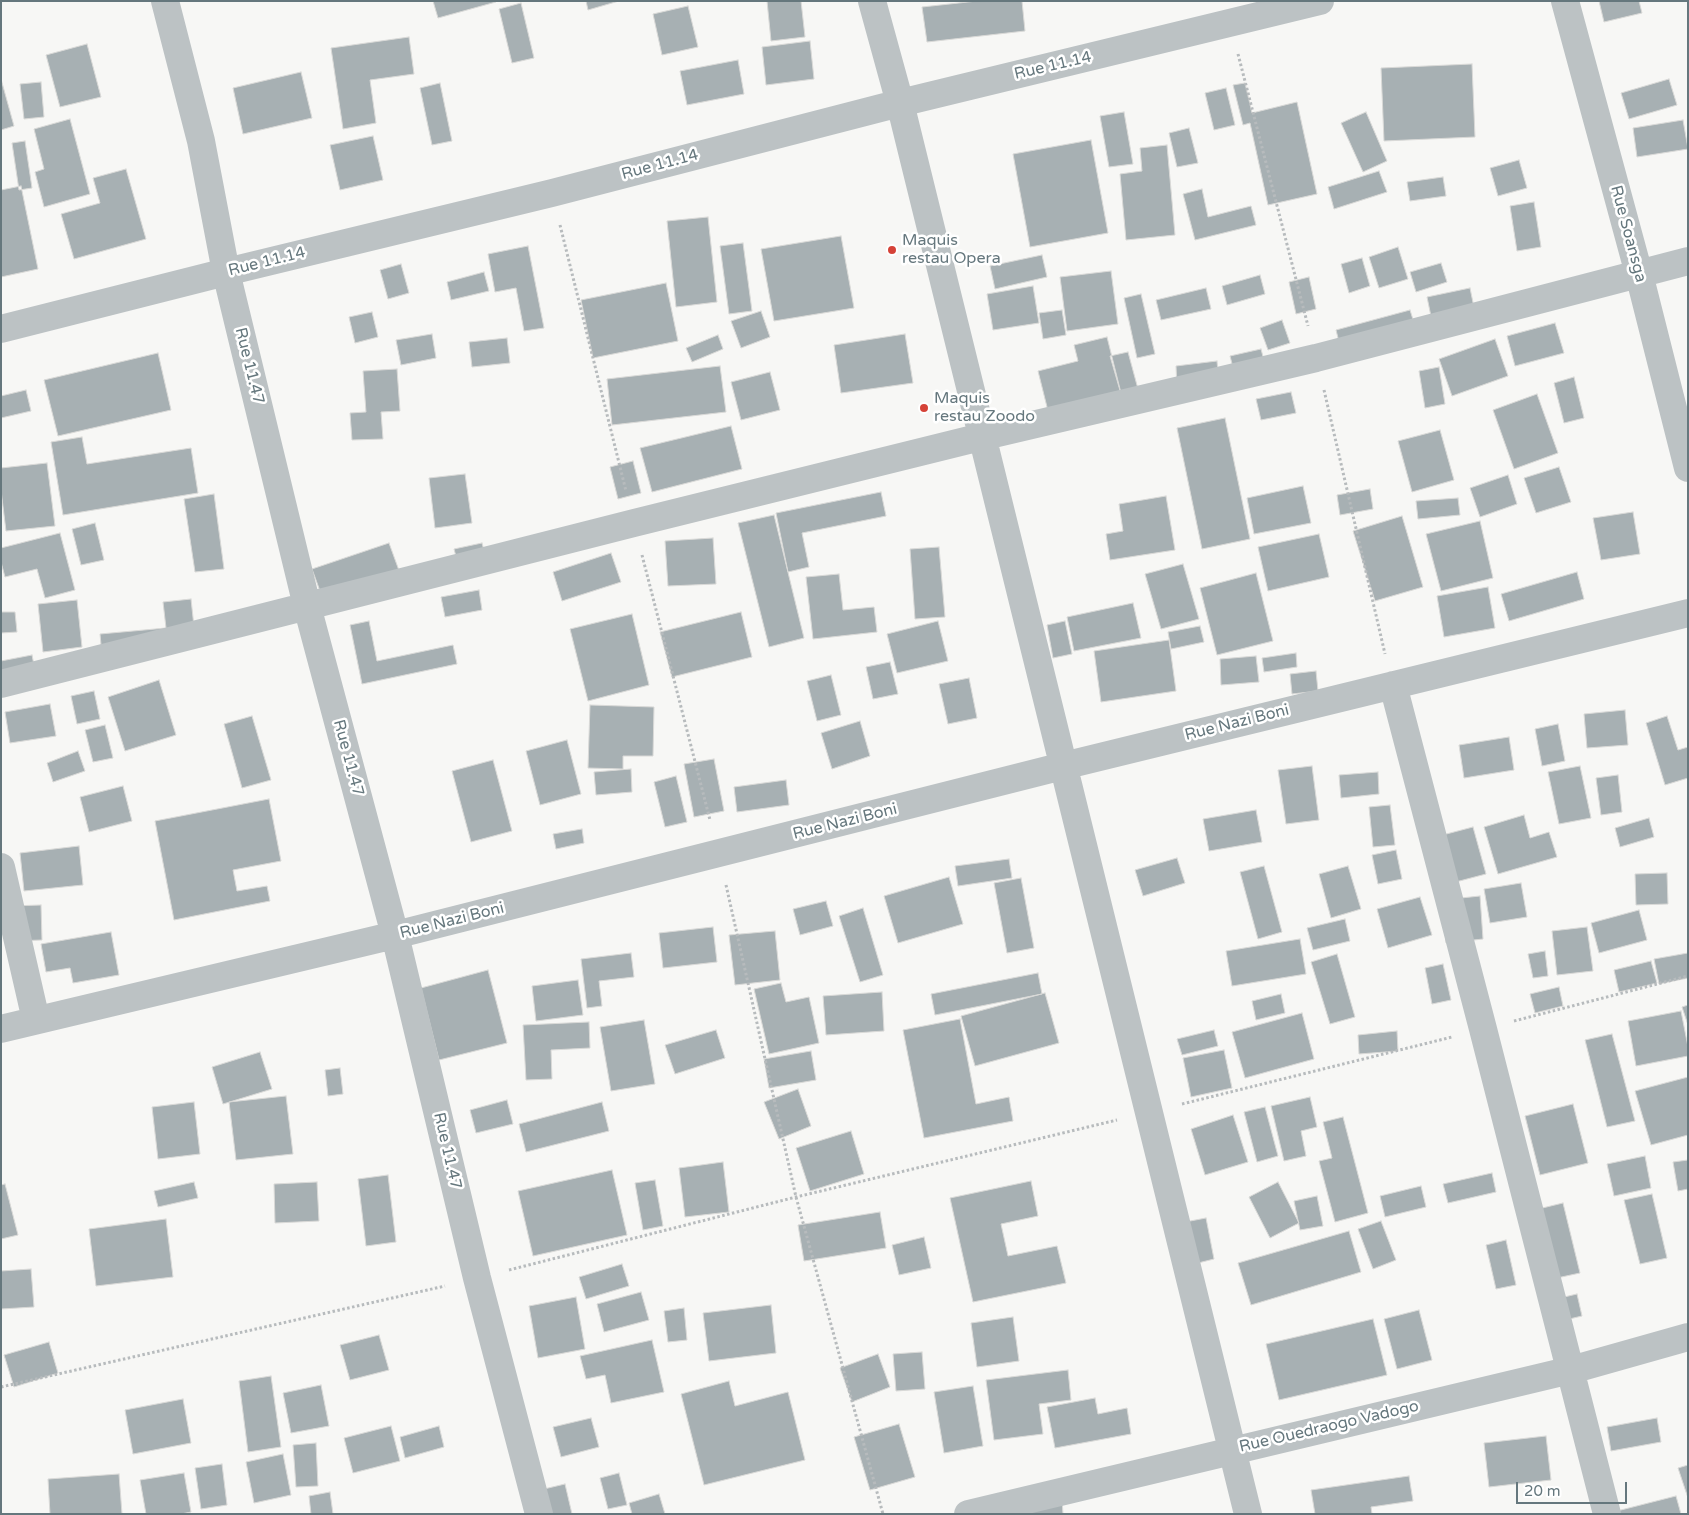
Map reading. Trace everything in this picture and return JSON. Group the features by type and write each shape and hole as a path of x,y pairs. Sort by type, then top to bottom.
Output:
{"street":[{"name":"Rue 11.47","path":"165,1 201,140 226,272 307,606 395,935 477,1278 539,1514"},
{"path":"872,1 900,103 1248,1514"},
{"name":"Rue 11.14","path":"1,329 552,193 900,103 1320,1"},
{"name":"Rue Soansga","path":"1565,1 1639,274 1688,468"},
{"path":"1,684 982,437 1316,358 1688,261"},
{"name":"Rue Nazi Boni","path":"1,1029 395,935 1063,766 1688,613"},
{"path":"1393,685 1607,1514"},
{"path":"1,867 36,1020"},
{"name":"Rue Ouedraogo Vadogo","path":"968,1514 1570,1370 1688,1336"}],"path":[{"path":"1,1387 477,1278 796,1197 1150,1112 1483,1029 1688,976"}],"building":[{"path":"433,1 496,1 496,2 438,18"},
{"path":"586,1 619,1 588,10"},
{"path":"767,1 801,1 805,37 771,41"},
{"path":"977,1 1022,1 1025,31 927,42 922,7"},
{"path":"1599,1 1639,1 1642,13 1604,22"},
{"path":"521,3 534,58 512,63 499,9"},
{"path":"688,6 698,47 662,55 653,14"},
{"path":"409,37 414,74 370,80 376,123 343,129 331,48"},
{"path":"810,41 814,79 766,85 762,47"},
{"path":"87,44 101,97 60,107 46,55"},
{"path":"738,60 744,94 687,105 680,71"},
{"path":"1472,64 1475,137 1384,141 1381,68"},
{"path":"301,72 312,118 243,134 233,88"},
{"path":"1,79 14,126 1,130"},
{"path":"1669,79 1677,105 1629,119 1621,93"},
{"path":"41,82 44,117 24,119 20,84"},
{"path":"440,83 452,141 432,145 420,88"},
{"path":"1245,83 1252,113 1297,102 1317,194 1268,205 1250,123 1243,125 1233,85"},
{"path":"1226,88 1235,125 1214,130 1205,93"},
{"path":"1124,112 1133,164 1109,167 1100,116"},
{"path":"1366,112 1387,161 1363,172 1341,123"},
{"path":"70,119 90,194 44,207 35,172 44,169 34,129"},
{"path":"1683,120 1688,149 1637,157 1633,128"},
{"path":"1189,128 1198,163 1177,167 1169,133"},
{"path":"373,136 383,180 340,190 330,145"},
{"path":"1091,140 1108,233 1030,247 1013,154"},
{"path":"25,141 32,188 19,190 12,143"},
{"path":"1167,145 1175,235 1126,240 1120,174 1142,171 1140,148"},
{"path":"1519,160 1527,188 1498,196 1490,168"},
{"path":"126,169 146,239 74,259 61,214 100,203 93,178"},
{"path":"1379,171 1387,192 1334,209 1328,187"},
{"path":"1443,177 1446,196 1410,201 1407,182"},
{"path":"21,186 38,269 1,277 1,190"},
{"path":"1202,189 1208,217 1251,206 1256,225 1195,240 1183,194"},
{"path":"1534,202 1541,247 1517,251 1510,206"},
{"path":"708,217 717,302 676,307 667,221"},
{"path":"841,236 854,308 774,321 761,249"},
{"path":"743,243 752,311 729,314 720,246"},
{"path":"528,246 544,328 524,331 516,288 495,292 488,254"},
{"path":"1398,247 1408,279 1379,288 1369,257"},
{"path":"1042,255 1047,277 995,289 990,266"},
{"path":"1362,258 1370,286 1349,293 1341,264"},
{"path":"1441,263 1447,282 1416,292 1410,272"},
{"path":"401,264 409,293 388,299 380,270"},
{"path":"1111,271 1118,324 1067,331 1060,277"},
{"path":"484,272 489,291 451,300 447,282"},
{"path":"1260,275 1265,294 1227,305 1222,286"},
{"path":"1309,277 1316,309 1296,314 1289,282"},
{"path":"666,283 678,341 593,358 581,300"},
{"path":"1033,286 1039,323 993,330 987,294"},
{"path":"1206,288 1211,309 1161,320 1156,300"},
{"path":"1470,288 1476,317 1433,326 1427,297"},
{"path":"1141,294 1155,354 1137,358 1124,298"},
{"path":"1062,310 1066,335 1043,339 1039,313"},
{"path":"1410,310 1416,329 1341,350 1336,330"},
{"path":"761,311 770,337 741,348 731,321"},
{"path":"372,312 378,337 355,343 349,317"},
{"path":"1282,320 1290,343 1268,350 1260,328"},
{"path":"1555,323 1564,353 1515,366 1507,336"},
{"path":"432,334 436,358 401,365 396,340"},
{"path":"905,334 913,383 841,393 834,345"},
{"path":"718,335 723,349 692,362 686,348"},
{"path":"1107,337 1124,405 1051,423 1038,371 1078,361 1074,345"},
{"path":"507,338 510,363 472,367 469,342"},
{"path":"1495,339 1508,376 1452,396 1439,359"},
{"path":"1261,349 1267,372 1236,379 1230,356"},
{"path":"1128,352 1138,389 1121,394 1110,356"},
{"path":"158,353 171,410 58,436 44,380"},
{"path":"1217,361 1219,383 1177,388 1176,366"},
{"path":"720,366 726,412 612,425 607,379"},
{"path":"1439,367 1445,404 1425,408 1419,371"},
{"path":"397,369 400,411 381,412 383,439 352,440 350,413 366,412 363,371"},
{"path":"770,372 780,410 741,420 731,382"},
{"path":"1574,377 1584,418 1564,423 1554,383"},
{"path":"26,390 31,411 1,418 1,396"},
{"path":"1291,392 1296,413 1261,420 1256,399"},
{"path":"1537,394 1558,453 1514,469 1493,410"},
{"path":"1225,418 1250,539 1202,549 1177,428"},
{"path":"731,426 742,469 652,492 640,448"},
{"path":"1440,430 1454,480 1412,492 1398,441"},
{"path":"82,437 87,464 191,448 198,493 63,515 51,442"},
{"path":"633,461 641,493 618,499 610,467"},
{"path":"47,463 55,526 6,531 1,490 1,468"},
{"path":"1559,467 1571,502 1536,513 1524,478"},
{"path":"465,474 472,523 435,528 429,478"},
{"path":"1508,475 1517,504 1480,517 1470,488"},
{"path":"1303,486 1311,523 1254,534 1247,498"},
{"path":"1370,489 1373,509 1340,515 1337,495"},
{"path":"881,492 886,516 802,533 809,567 788,572 776,513"},
{"path":"214,494 224,569 195,572 184,499"},
{"path":"1166,496 1175,550 1110,560 1106,534 1123,531 1119,504"},
{"path":"1458,498 1460,515 1418,519 1416,501"},
{"path":"1633,512 1640,554 1601,560 1593,518"},
{"path":"774,515 804,638 769,647 738,523"},
{"path":"1402,516 1423,587 1375,601 1353,531"},
{"path":"1480,521 1493,578 1441,591 1426,534"},
{"path":"95,523 104,560 81,565 72,529"},
{"path":"60,533 75,590 45,598 37,569 5,577 1,562 1,548"},
{"path":"1319,534 1329,577 1268,591 1258,547"},
{"path":"713,538 716,584 668,586 665,541"},
{"path":"389,543 401,576 324,602 312,569"},
{"path":"482,543 486,558 458,564 454,549"},
{"path":"939,547 945,617 915,619 910,549"},
{"path":"611,553 621,582 562,601 553,572"},
{"path":"1183,564 1199,619 1161,629 1145,574"},
{"path":"1577,572 1584,599 1509,621 1501,594"},
{"path":"1256,573 1273,641 1217,655 1200,588"},
{"path":"839,574 843,610 874,607 877,632 813,639 806,577"},
{"path":"1488,587 1495,628 1444,637 1437,596"},
{"path":"479,590 482,610 445,617 441,597"},
{"path":"191,599 196,645 102,655 100,634 166,628 163,602"},
{"path":"77,600 82,647 43,652 38,604"},
{"path":"1133,603 1141,638 1074,651 1067,617"},
{"path":"1,612 15,612 17,632 1,633"},
{"path":"741,612 752,657 672,677 660,632"},
{"path":"632,614 649,685 588,701 570,629"},
{"path":"369,621 377,661 453,645 457,664 362,684 350,625"},
{"path":"938,621 948,661 897,673 887,634"},
{"path":"1065,621 1072,654 1053,658 1047,625"},
{"path":"1200,626 1204,642 1171,649 1168,632"},
{"path":"1169,640 1176,691 1101,702 1094,651"},
{"path":"1296,653 1297,667 1264,672 1262,658"},
{"path":"32,655 37,680 1,687 1,661"},
{"path":"1256,656 1259,682 1221,685 1220,659"},
{"path":"890,662 898,694 873,699 866,667"},
{"path":"1316,671 1318,691 1292,694 1290,674"},
{"path":"831,675 841,715 817,721 807,681"},
{"path":"969,678 977,718 948,724 939,684"},
{"path":"159,680 176,735 125,751 108,697"},
{"path":"94,691 100,719 77,724 71,696"},
{"path":"50,704 56,736 10,743 5,712"},
{"path":"590,705 654,707 653,756 623,756 623,769 588,768"},
{"path":"1625,710 1628,745 1587,748 1584,714"},
{"path":"252,716 271,780 242,788 224,724"},
{"path":"1667,716 1678,750 1688,747 1688,778 1665,785 1646,723"},
{"path":"860,721 870,756 832,769 821,733"},
{"path":"1558,724 1565,761 1542,766 1535,729"},
{"path":"105,725 113,758 93,762 85,730"},
{"path":"1509,737 1514,770 1464,778 1459,745"},
{"path":"567,740 581,794 540,805 526,751"},
{"path":"78,751 85,771 53,782 47,763"},
{"path":"714,759 724,811 694,817 684,764"},
{"path":"493,760 512,831 471,842 452,771"},
{"path":"1312,766 1319,820 1286,824 1278,770"},
{"path":"1580,766 1591,818 1559,824 1548,772"},
{"path":"631,769 632,792 596,795 594,772"},
{"path":"1378,772 1379,794 1341,798 1339,775"},
{"path":"1618,775 1622,812 1601,815 1596,778"},
{"path":"676,776 687,822 665,827 654,782"},
{"path":"786,780 789,805 737,812 734,787"},
{"path":"123,786 132,821 89,832 80,797"},
{"path":"269,799 281,861 233,870 237,891 267,886 270,901 174,920 155,821"},
{"path":"1390,805 1395,845 1373,847 1369,807"},
{"path":"1256,810 1262,842 1209,851 1203,819"},
{"path":"1524,815 1530,838 1549,832 1557,857 1498,874 1484,827"},
{"path":"1649,818 1654,837 1620,847 1615,828"},
{"path":"1473,827 1486,874 1448,884 1435,837"},
{"path":"582,829 584,843 556,849 553,834"},
{"path":"79,846 83,885 24,891 20,853"},
{"path":"1396,850 1402,879 1378,884 1372,855"},
{"path":"1177,858 1185,883 1143,896 1135,870"},
{"path":"1009,859 1012,878 958,886 955,866"},
{"path":"1264,866 1282,932 1258,939 1240,872"},
{"path":"1348,866 1361,909 1331,918 1319,874"},
{"path":"1667,873 1668,904 1636,905 1635,874"},
{"path":"949,877 963,924 898,943 884,896"},
{"path":"1021,878 1034,948 1007,953 994,883"},
{"path":"1521,883 1527,917 1490,923 1484,889"},
{"path":"1480,896 1483,939 1446,943 1442,900"},
{"path":"1420,897 1432,935 1388,948 1377,909"},
{"path":"826,901 833,926 800,935 793,909"},
{"path":"41,905 42,940 11,941 10,906"},
{"path":"863,908 883,975 860,982 839,916"},
{"path":"1639,910 1647,940 1599,953 1591,923"},
{"path":"1345,919 1350,941 1313,950 1307,928"},
{"path":"713,927 717,962 663,968 659,933"},
{"path":"1587,927 1593,971 1557,975 1552,931"},
{"path":"775,931 780,980 735,985 729,935"},
{"path":"111,932 119,975 73,983 70,968 46,972 41,944"},
{"path":"1300,939 1306,974 1232,986 1226,951"},
{"path":"1545,951 1548,976 1533,978 1528,954"},
{"path":"631,953 634,977 599,981 602,1006 587,1008 581,959"},
{"path":"1688,953 1688,978 1659,984 1654,959"},
{"path":"1337,954 1355,1017 1330,1024 1311,962"},
{"path":"1651,961 1657,983 1619,992 1614,970"},
{"path":"1443,964 1451,1000 1432,1004 1425,968"},
{"path":"488,970 507,1043 439,1060 421,988"},
{"path":"1038,973 1042,994 935,1015 931,994"},
{"path":"578,980 583,1015 536,1021 532,986"},
{"path":"781,983 786,1002 809,997 819,1043 769,1054 754,989"},
{"path":"1559,987 1563,1006 1535,1013 1530,994"},
{"path":"882,992 884,1031 826,1035 823,996"},
{"path":"1045,993 1059,1043 975,1066 961,1016"},
{"path":"1281,994 1285,1013 1256,1020 1252,1001"},
{"path":"1688,1005 1688,1025 1682,1007"},
{"path":"1681,1011 1688,1056 1636,1066 1628,1021"},
{"path":"1302,1013 1314,1059 1245,1078 1232,1032"},
{"path":"960,1019 976,1104 1009,1097 1013,1121 924,1138 903,1030"},
{"path":"644,1020 655,1084 611,1091 600,1027"},
{"path":"589,1022 590,1048 551,1050 552,1079 526,1080 523,1025"},
{"path":"716,1030 725,1058 675,1074 665,1045"},
{"path":"1214,1030 1218,1046 1182,1055 1177,1039"},
{"path":"1397,1031 1398,1051 1359,1054 1358,1035"},
{"path":"1612,1034 1635,1121 1607,1127 1585,1040"},
{"path":"1224,1050 1232,1088 1191,1097 1183,1058"},
{"path":"811,1051 816,1080 769,1088 764,1059"},
{"path":"260,1052 272,1089 223,1104 212,1067"},
{"path":"340,1068 343,1094 328,1096 325,1070"},
{"path":"1688,1077 1688,1135 1651,1145 1635,1091"},
{"path":"798,1089 811,1126 779,1139 764,1102"},
{"path":"286,1096 293,1154 236,1160 229,1102"},
{"path":"1310,1097 1317,1127 1301,1131 1306,1156 1284,1161 1271,1106"},
{"path":"507,1100 513,1124 476,1133 470,1110"},
{"path":"194,1102 200,1154 158,1159 152,1107"},
{"path":"602,1102 609,1131 526,1152 519,1124"},
{"path":"1573,1104 1588,1163 1540,1175 1525,1116"},
{"path":"1265,1107 1278,1156 1257,1162 1244,1112"},
{"path":"1233,1115 1248,1162 1205,1175 1191,1129"},
{"path":"1343,1117 1368,1213 1335,1222 1319,1161 1332,1158 1323,1122"},
{"path":"851,1131 864,1174 810,1191 796,1148"},
{"path":"1645,1156 1651,1188 1614,1196 1607,1164"},
{"path":"1688,1160 1688,1189 1678,1191 1673,1162"},
{"path":"723,1162 729,1212 685,1217 679,1168"},
{"path":"612,1170 627,1235 533,1256 518,1191"},
{"path":"1492,1173 1496,1192 1448,1203 1443,1184"},
{"path":"388,1175 396,1242 366,1246 358,1179"},
{"path":"655,1180 663,1226 643,1230 635,1183"},
{"path":"1031,1181 1038,1216 1001,1224 1008,1256 1057,1246 1066,1283 973,1302 950,1198"},
{"path":"194,1182 198,1198 158,1207 154,1191"},
{"path":"317,1182 319,1221 275,1223 274,1184"},
{"path":"1278,1182 1299,1223 1270,1238 1249,1197"},
{"path":"5,1184 18,1235 1,1239 1,1185"},
{"path":"1421,1186 1426,1207 1385,1217 1380,1196"},
{"path":"1652,1194 1667,1258 1640,1264 1624,1200"},
{"path":"1317,1196 1323,1226 1300,1230 1294,1201"},
{"path":"1563,1203 1580,1273 1543,1281 1526,1212"},
{"path":"880,1212 886,1248 804,1261 798,1225"},
{"path":"1206,1218 1214,1259 1194,1264 1185,1222"},
{"path":"166,1219 173,1277 96,1286 89,1229"},
{"path":"1381,1221 1396,1260 1373,1269 1358,1229"},
{"path":"1349,1231 1361,1272 1251,1305 1238,1263"},
{"path":"924,1237 931,1268 899,1275 892,1245"},
{"path":"1506,1240 1516,1285 1496,1289 1486,1245"},
{"path":"622,1264 629,1286 586,1299 579,1277"},
{"path":"31,1269 34,1307 1,1309 1,1271"},
{"path":"641,1292 649,1320 604,1332 597,1304"},
{"path":"1577,1294 1582,1316 1548,1324 1543,1302"},
{"path":"576,1297 585,1349 538,1358 529,1306"},
{"path":"771,1305 776,1353 709,1361 703,1313"},
{"path":"684,1308 687,1340 668,1342 664,1311"},
{"path":"1419,1310 1432,1360 1397,1369 1384,1319"},
{"path":"1013,1317 1019,1361 977,1367 971,1323"},
{"path":"1373,1319 1387,1375 1279,1400 1266,1344"},
{"path":"379,1335 389,1370 350,1380 340,1345"},
{"path":"652,1340 664,1392 611,1403 605,1375 586,1379 580,1356"},
{"path":"49,1342 58,1373 14,1387 4,1355"},
{"path":"922,1352 925,1389 896,1391 893,1354"},
{"path":"878,1354 890,1387 852,1402 840,1368"},
{"path":"1068,1370 1071,1400 1039,1404 1043,1434 994,1440 986,1380"},
{"path":"271,1376 281,1447 248,1452 239,1381"},
{"path":"729,1381 735,1406 788,1392 805,1460 704,1485 681,1394"},
{"path":"321,1385 329,1426 291,1433 283,1393"},
{"path":"973,1386 983,1446 944,1453 934,1392"},
{"path":"1095,1398 1098,1414 1127,1408 1131,1434 1055,1448 1047,1407"},
{"path":"183,1399 191,1443 133,1454 125,1410"},
{"path":"591,1418 599,1447 561,1457 553,1427"},
{"path":"1657,1418 1661,1442 1611,1451 1607,1427"},
{"path":"899,1424 915,1477 870,1490 854,1437"},
{"path":"391,1426 400,1461 353,1473 344,1438"},
{"path":"439,1426 444,1447 405,1458 400,1437"},
{"path":"1546,1436 1551,1480 1489,1487 1484,1443"},
{"path":"316,1443 318,1486 296,1487 293,1445"},
{"path":"283,1454 291,1495 254,1503 246,1462"},
{"path":"222,1464 227,1505 201,1509 195,1468"},
{"path":"1688,1465 1688,1498 1678,1468"},
{"path":"184,1473 191,1512 181,1514 146,1514 140,1480"},
{"path":"619,1473 627,1505 608,1509 600,1478"},
{"path":"119,1474 122,1514 50,1514 48,1479"},
{"path":"1409,1476 1413,1501 1371,1507 1372,1514 1315,1514 1311,1490"},
{"path":"565,1484 572,1514 550,1514 544,1489"},
{"path":"330,1492 333,1514 311,1514 309,1496"},
{"path":"659,1494 665,1514 632,1514 629,1503"},
{"path":"1676,1496 1681,1514 1618,1514 1617,1511"},
{"path":"1031,1500 1062,1500 1063,1514 1032,1514"}],"place":[{"name":"Maquis restau Opera","path":"892,250"},
{"name":"Maquis restau Zoodo","path":"924,408"}]}
